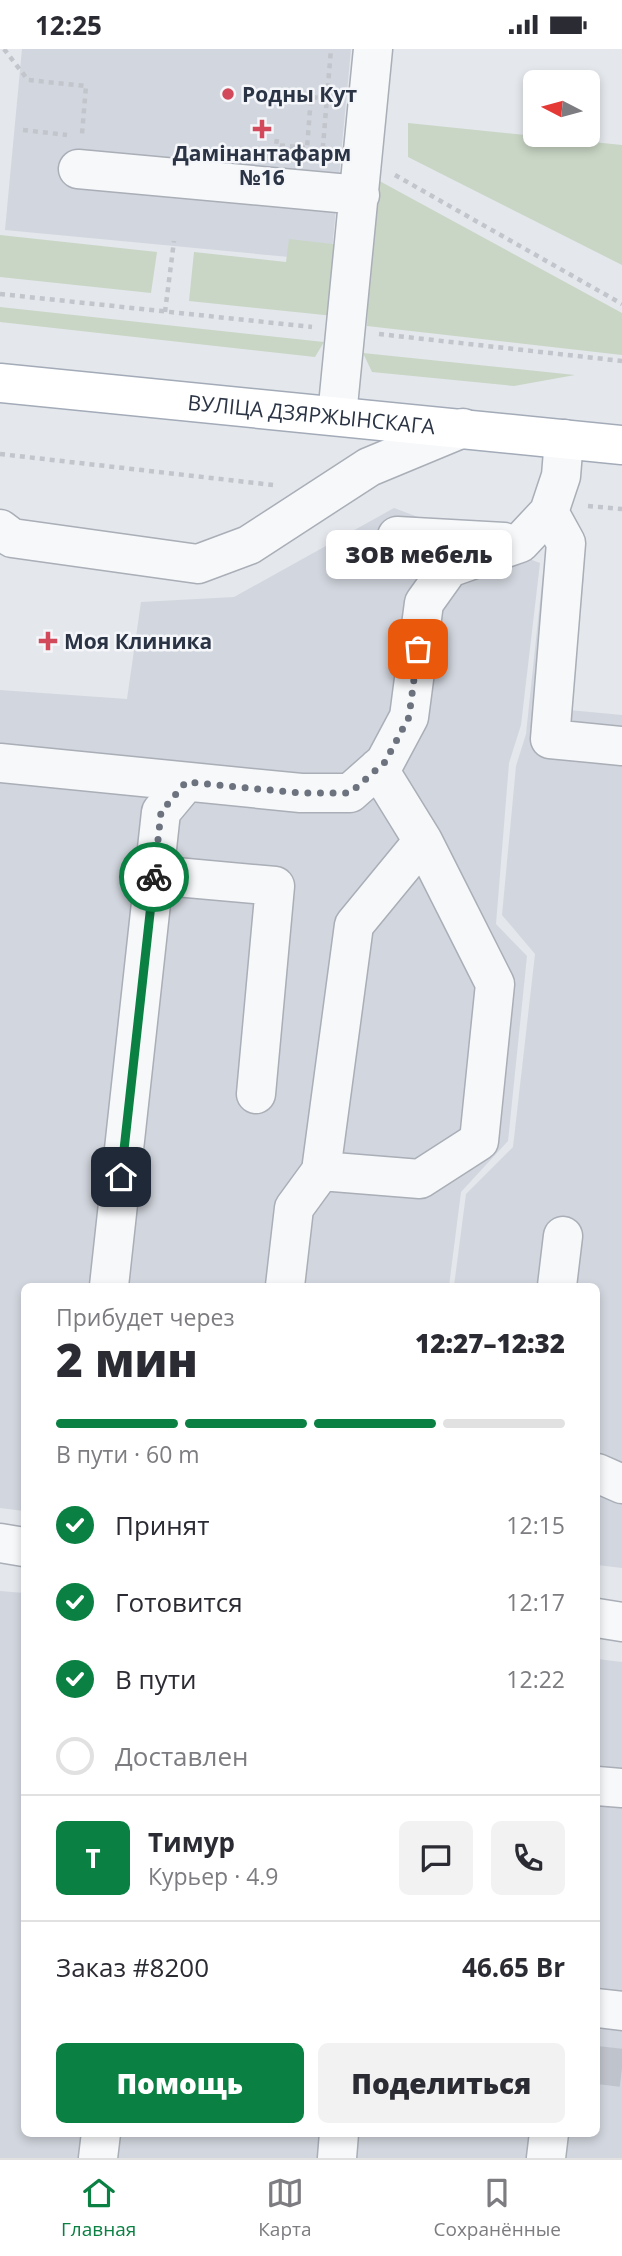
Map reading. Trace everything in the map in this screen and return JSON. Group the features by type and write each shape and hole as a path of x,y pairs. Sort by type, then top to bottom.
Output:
{"main road":[{"name":"ВУЛІЦА ДЗЯРЖЫНСКАГА","path":"6,390 337,416 622,445"}],"street":[{"path":"337,416 346,331 372,182 373,49"},
{"path":"85,148 372,182"},
{"path":"0,529 12,538 198,564 249,545 369,467 463,428"},
{"path":"0,763 300,793 350,793 385,762 409,717 424,603 449,568 520,543 549,512 561,476 564,439"},
{"path":"549,512 566,543 550,739 622,746"},
{"path":"397,536 520,543"},
{"path":"321,1171 420,1179 479,1141 495,984 423,841 378,768"},
{"path":"109,1283 161,812 186,782"},
{"path":"285,1283 294,1208 321,1171 354,925 423,841"},
{"path":"154,875 275,886 256,1094"},
{"path":"557,1283 563,1236"},
{"path":"600,1474 622,1484"},
{"path":"0,1543 21,1546"},
{"path":"600,1618 622,1622"},
{"path":"600,1786 622,1788"},
{"path":"600,2008 622,2011"},
{"path":"98,2158 101,2137"},
{"path":"337,2158 339,2137"},
{"path":"546,2158 549,2137"}],"path":[{"path":"4,49 28,80 86,86 85,148 23,130"},
{"path":"313,162 322,163 331,49"},
{"path":"277,139 276,145 307,148 310,97 327,99"},
{"path":"372,182 622,304"},
{"path":"166,311 174,241"},
{"path":"0,294 622,361"},
{"path":"0,454 277,486"}],"shaded area":[{"path":"22,49 351,49 331,261 5,230"},
{"path":"394,508 540,563 521,725 509,763 496,924 527,956 508,1141 461,1192 449,1283 21,1283 21,1511 0,1508 0,690 127,699 141,602 234,597"},
{"path":"543,573 584,575 569,710 622,715 622,1568 600,1565 600,1283 454,1283 466,1194 513,1147 535,954 502,915 516,766 526,734"},
{"path":"0,1591 21,1593 21,2137 600,2137 600,1659 622,1662 622,2158 0,2158"}],"green space":[{"path":"408,123 523,135 523,147 600,147 600,143 622,145 622,265 408,157"},
{"path":"374,178 622,313 622,355 367,326"},
{"path":"0,235 157,252 151,293 0,277"},
{"path":"289,239 341,245 334,316 189,301 194,252 286,262"},
{"path":"0,307 324,342 315,357 0,322"},
{"path":"363,353 575,375 514,386 372,372"}],"tunnel":[{"path":"600,2065 622,2068"}],"way so far":[{"path":"154,877 161,812 186,782 300,793 350,793 385,762 409,717 418,649"}],"place":[{"name":"Родны Кут","path":"228,94"},
{"name":"Дамінантафарм №16","path":"262,129"},
{"name":"Моя Клиника","path":"48,641"},
{"name":"ЗОВ мебель","path":"418,649"}],"route":[{"path":"121,1177 154,877"}]}
